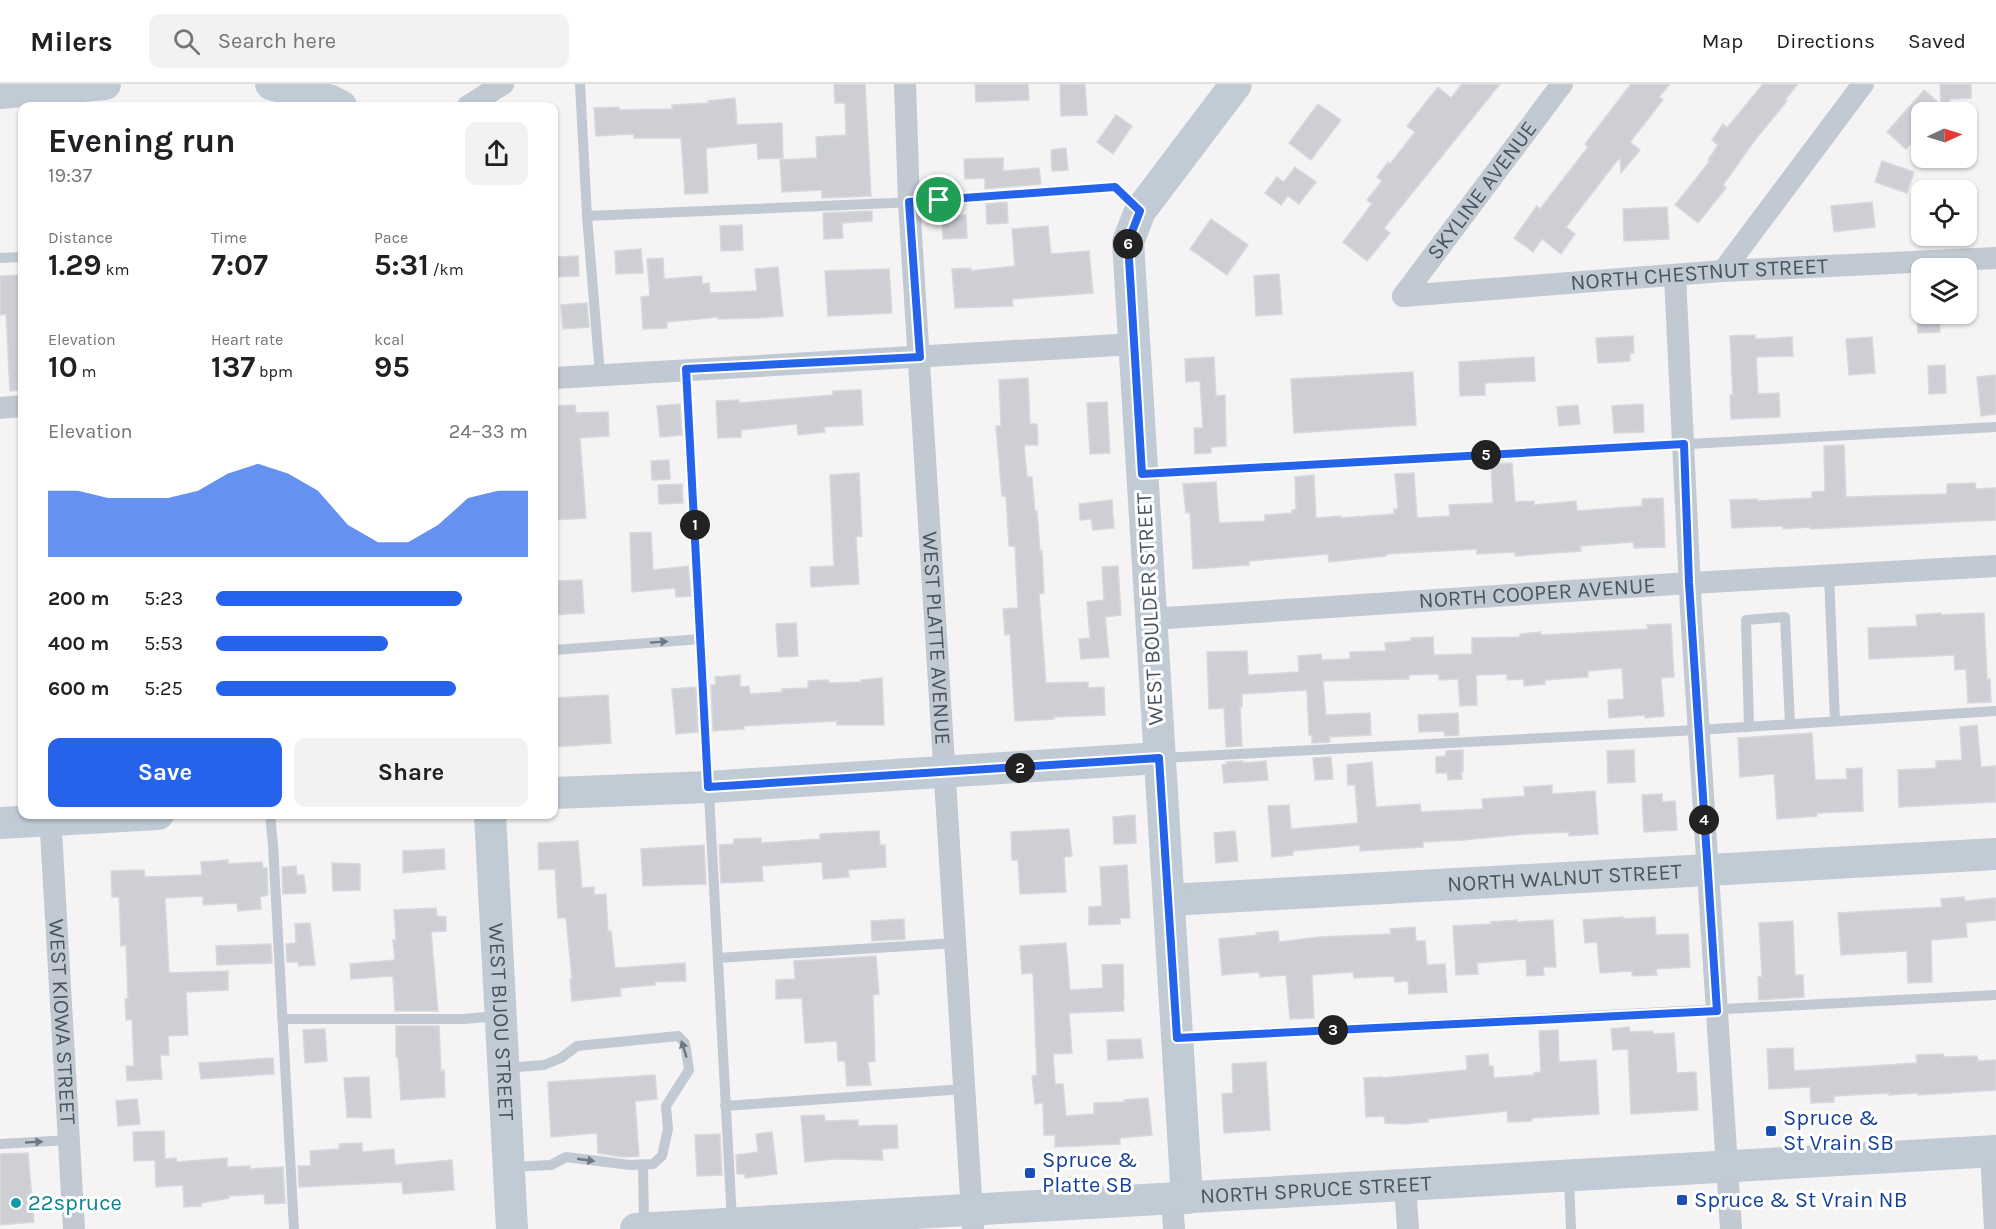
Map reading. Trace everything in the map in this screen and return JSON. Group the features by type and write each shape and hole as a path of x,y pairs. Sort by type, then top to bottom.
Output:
{"street":[{"path":"0,93 35,98 105,84"},
{"path":"271,84 330,102"},
{"path":"474,102 503,84"},
{"name":"WEST PLATTE AVENUE","path":"905,84 909,202 973,1219"},
{"name":"WEST BOULDER STREET","path":"1178,1209 1177,1038 1128,242 1140,211 1236,84"},
{"name":"SKYLINE AVENUE","path":"1403,296 1562,84"},
{"path":"1723,271 1863,84"},
{"name":"NORTH CHESTNUT STREET","path":"1403,296 1723,271 1996,258"},
{"path":"1675,276 1689,583 1731,1229"},
{"path":"558,378 1134,344"},
{"path":"0,408 18,406"},
{"name":"NORTH COOPER AVENUE","path":"1151,619 1689,583 1996,566"},
{"path":"558,793 708,787 1159,758"},
{"path":"0,823 33,819"},
{"name":"WEST KIOWA STREET","path":"50,819 74,1229"},
{"name":"WEST BIJOU STREET","path":"490,819 512,1229"},
{"name":"NORTH WALNUT STREET","path":"1169,900 1996,854"},
{"path":"1993,1151 1995,1229"},
{"name":"NORTH SPRUCE STREET","path":"636,1229 973,1219 1178,1209 1406,1185 1993,1151"},
{"path":"1406,1185 1408,1229"}],"lane":[{"path":"580,84 600,375"},
{"path":"588,216 909,202 1115,187 1140,211"},
{"path":"0,258 18,257"},
{"path":"686,369 733,1226"},
{"path":"1142,474 1996,427"},
{"path":"1829,575 1835,721"},
{"path":"1749,727 1746,620 1785,617 1790,724"},
{"path":"558,650 701,639"},
{"path":"1159,758 1698,730 1996,711"},
{"path":"270,819 294,1229"},
{"path":"718,958 955,943"},
{"path":"1177,1038 1996,995"},
{"path":"282,1019 464,1019 500,1016"},
{"path":"503,1068 544,1065 561,1058 577,1046 678,1036 685,1043 689,1070 666,1106 668,1129 662,1156 652,1164 630,1165 566,1157 551,1165 508,1167"},
{"path":"725,1107 964,1089"},
{"path":"0,1144 69,1140"},
{"path":"643,1165 645,1228"},
{"path":"1569,1175 1571,1229"}],"building":[{"path":"834,84 865,84 871,196 822,198 822,190 782,192 780,160 817,158 816,137 846,135 845,103 835,103"},
{"path":"975,84 1028,84 1029,100 976,102"},
{"path":"1060,84 1085,84 1087,115 1061,116"},
{"path":"1462,84 1500,84 1384,228 1390,233 1367,261 1343,242 1372,204 1367,200 1382,181 1377,177 1415,132 1407,126 1438,87 1451,98"},
{"path":"1631,84 1670,84 1659,97 1663,100 1630,142 1640,150 1621,173 1620,157 1566,227 1575,234 1561,254 1542,239 1533,252 1514,238 1537,206 1540,209 1588,147 1585,144"},
{"path":"1763,84 1798,84 1723,185 1726,188 1698,223 1675,205 1710,161 1708,160 1718,145 1712,140 1723,124 1727,128"},
{"path":"1940,84 1971,84 1971,98 1941,102"},
{"path":"1924,90 1938,102 1913,102"},
{"path":"735,98 737,125 782,123 783,158 758,159 757,143 706,148 708,193 685,194 681,138 634,138 634,134 596,136 594,108 672,109 672,105 709,103 708,101"},
{"path":"1318,104 1341,120 1311,160 1289,143"},
{"path":"1911,105 1911,144 1906,149 1887,132"},
{"path":"1116,115 1132,126 1113,154 1097,142"},
{"path":"1066,148 1068,170 1052,171 1051,150"},
{"path":"1003,158 1003,171 1039,168 1041,184 985,189 985,178 965,179 964,159"},
{"path":"1882,161 1914,172 1907,193 1875,182"},
{"path":"1295,167 1316,182 1299,204 1288,196 1281,205 1265,193 1277,177 1284,182"},
{"path":"1007,202 1008,223 987,224 986,204"},
{"path":"1872,202 1875,227 1834,232 1831,206"},
{"path":"1667,207 1669,239 1624,241 1623,209"},
{"path":"872,211 872,221 842,223 843,238 824,239 823,213"},
{"path":"966,215 967,238 943,239 942,217"},
{"path":"1211,219 1248,245 1227,275 1190,249"},
{"path":"742,225 743,250 721,251 720,226"},
{"path":"1048,226 1051,254 1089,251 1093,293 1012,299 1013,306 955,308 952,269 971,268 971,271 1015,266 1012,229"},
{"path":"641,249 643,273 616,274 615,251"},
{"path":"578,256 579,276 558,277 558,257"},
{"path":"663,258 664,279 702,276 702,284 709,283 710,293 757,291 755,269 778,267 783,316 718,319 718,317 667,322 667,328 643,329 641,297 650,296 647,259"},
{"path":"889,269 892,313 828,316 825,271"},
{"path":"1279,274 1282,314 1256,316 1254,276"},
{"path":"18,275 18,390 10,391 6,314 0,315 0,276"},
{"path":"587,303 589,327 563,329 561,305"},
{"path":"1918,324 1940,324 1940,332 1918,333"},
{"path":"1755,335 1755,339 1792,337 1793,356 1756,357 1758,394 1779,393 1780,417 1731,419 1730,395 1733,395 1730,336"},
{"path":"1633,336 1634,353 1630,353 1630,361 1598,363 1596,338"},
{"path":"1872,337 1875,373 1849,375 1846,339"},
{"path":"1214,357 1216,396 1225,395 1226,446 1211,447 1211,453 1195,454 1194,428 1203,428 1200,381 1186,382 1185,359"},
{"path":"1534,357 1535,381 1485,383 1485,395 1460,396 1459,362"},
{"path":"1945,365 1946,393 1929,394 1928,366"},
{"path":"1413,372 1416,425 1294,433 1291,379"},
{"path":"1996,375 1996,414 1981,416 1977,377"},
{"path":"1028,378 1030,424 1037,424 1038,445 1024,445 1027,477 1032,477 1040,552 1042,551 1044,593 1039,594 1046,683 1088,682 1088,688 1104,687 1105,715 1015,721 1010,634 1005,635 1003,609 1018,608 1015,546 1009,546 1006,496 1002,496 996,426 1001,426 999,380"},
{"path":"861,390 863,425 824,427 825,432 798,435 797,424 741,430 741,437 718,438 716,401 739,400 739,403 833,395 833,391"},
{"path":"1107,402 1110,453 1090,454 1087,403"},
{"path":"680,404 682,435 660,437 657,406"},
{"path":"1643,404 1644,432 1614,433 1612,406"},
{"path":"575,405 576,413 608,412 609,436 580,438 586,518 558,520 558,406"},
{"path":"1578,405 1580,424 1559,426 1557,407"},
{"path":"1844,445 1846,497 1947,494 1947,484 1975,483 1976,489 1996,488 1996,520 1810,529 1810,527 1783,529 1783,526 1732,528 1730,500 1812,498 1812,492 1825,491 1824,446"},
{"path":"669,460 670,479 652,480 651,461"},
{"path":"1512,463 1515,502 1534,501 1534,505 1576,501 1577,511 1642,506 1642,499 1663,498 1665,547 1634,548 1633,542 1580,546 1581,551 1515,556 1515,552 1477,554 1477,549 1386,554 1386,556 1329,562 1328,554 1249,561 1249,565 1193,569 1190,512 1186,513 1183,484 1216,482 1219,523 1265,521 1265,515 1292,513 1292,510 1296,509 1295,477 1314,475 1316,518 1341,516 1341,518 1394,514 1394,509 1398,509 1395,474 1414,473 1417,518 1450,516 1449,505 1493,503 1491,464"},
{"path":"859,473 862,536 856,537 859,584 811,587 810,567 834,566 830,475"},
{"path":"682,484 683,503 659,504 658,485"},
{"path":"1112,500 1114,528 1093,530 1091,519 1080,520 1079,504"},
{"path":"651,532 653,570 688,566 691,596 676,597 675,588 632,592 630,533"},
{"path":"1118,566 1121,615 1105,617 1109,657 1081,659 1079,639 1090,638 1087,602 1104,600 1102,567"},
{"path":"582,580 584,613 558,615 558,581"},
{"path":"1941,613 1941,615 1984,613 1987,679 1990,679 1991,702 1968,703 1966,669 1955,670 1954,655 1869,659 1868,628 1917,626 1916,615"},
{"path":"796,623 798,656 778,657 776,624"},
{"path":"1671,624 1674,677 1661,678 1664,716 1609,718 1608,700 1624,699 1622,668 1588,671 1588,677 1545,680 1545,684 1524,686 1524,679 1507,680 1507,674 1476,675 1477,705 1460,706 1458,679 1439,680 1439,674 1409,675 1409,679 1323,681 1326,715 1370,713 1371,735 1329,737 1330,742 1312,743 1312,735 1309,735 1307,690 1242,694 1242,707 1240,707 1242,746 1226,747 1224,708 1209,709 1207,652 1247,651 1248,675 1299,672 1298,656 1321,654 1322,660 1350,659 1350,652 1386,651 1385,643 1411,641 1411,638 1433,637 1434,655 1472,654 1472,638 1520,637 1520,634 1541,632 1541,635 1648,629 1647,625"},
{"path":"740,675 740,687 749,686 750,694 808,688 808,681 861,682 861,680 882,678 884,725 837,725 837,721 744,726 744,729 713,731 711,685 716,685 715,677"},
{"path":"696,687 698,732 676,734 672,689"},
{"path":"608,695 611,743 558,747 558,698"},
{"path":"1458,713 1459,735 1445,736 1444,731 1419,732 1418,715"},
{"path":"1977,725 1981,767 1996,766 1996,802 1899,807 1898,770 1936,768 1936,761 1962,760 1960,727"},
{"path":"1812,733 1815,780 1847,779 1846,769 1862,768 1863,811 1817,813 1817,816 1777,819 1774,774 1740,777 1738,738"},
{"path":"1463,750 1462,779 1448,780 1447,773 1436,773 1436,757 1446,756 1446,751"},
{"path":"1634,750 1635,782 1608,783 1607,751"},
{"path":"1331,757 1333,779 1315,780 1313,758"},
{"path":"1243,761 1243,763 1266,761 1268,780 1224,783 1222,765 1227,764 1226,762"},
{"path":"1372,762 1376,807 1420,804 1421,812 1483,809 1482,799 1525,796 1524,787 1552,785 1552,794 1595,791 1598,834 1569,836 1569,832 1527,834 1423,842 1423,847 1360,851 1360,845 1293,851 1293,855 1272,857 1268,806 1289,805 1291,829 1358,823 1355,785 1348,785 1347,765"},
{"path":"1662,794 1662,802 1675,801 1677,830 1644,832 1642,795"},
{"path":"1135,815 1136,843 1114,844 1113,817"},
{"path":"1069,829 1072,856 1064,857 1066,892 1020,894 1018,860 1012,860 1011,832"},
{"path":"879,831 880,845 885,845 886,867 848,870 849,877 823,879 822,862 762,866 763,881 721,883 719,845 734,844 734,839 761,838 761,843 820,839 820,834"},
{"path":"1235,831 1238,861 1216,863 1214,833"},
{"path":"578,841 582,888 594,887 594,895 606,894 608,931 611,931 615,968 685,963 686,981 655,982 655,985 620,988 621,996 572,1001 566,918 558,918 555,869 539,870 538,843"},
{"path":"704,845 706,884 643,886 641,849"},
{"path":"444,849 445,869 403,873 403,851"},
{"path":"228,860 228,864 262,862 263,868 267,868 268,895 260,897 261,909 238,911 237,903 203,905 203,896 165,898 169,973 228,971 228,990 186,992 188,1035 168,1036 169,1055 160,1055 162,1079 127,1081 126,1066 134,1066 132,1019 126,1020 125,999 128,998 126,945 121,946 119,897 112,897 111,871 144,870 145,877 202,875 201,862"},
{"path":"332,863 360,864 360,890 333,891"},
{"path":"1127,865 1130,918 1120,918 1120,924 1089,925 1089,907 1102,906 1100,867"},
{"path":"296,866 297,875 304,875 306,893 283,894 282,867"},
{"path":"1964,897 1965,901 1996,898 1996,920 1966,923 1967,937 1931,940 1932,982 1908,983 1907,951 1841,955 1838,913 1942,907 1941,899"},
{"path":"436,908 437,916 446,917 446,931 431,932 438,1011 395,1011 393,976 351,979 350,964 395,960 394,910"},
{"path":"1623,917 1623,919 1655,917 1656,935 1688,934 1690,967 1656,969 1657,975 1632,976 1632,971 1600,973 1597,942 1585,943 1583,920"},
{"path":"904,919 905,939 872,941 871,921"},
{"path":"1517,920 1517,922 1553,920 1556,967 1543,967 1544,975 1527,976 1526,959 1477,963 1478,974 1456,975 1453,926"},
{"path":"1793,921 1795,975 1803,975 1804,997 1759,1000 1758,977 1762,977 1759,923"},
{"path":"310,923 315,965 299,966 298,962 287,962 286,944 296,943 295,924"},
{"path":"1415,927 1416,941 1425,941 1427,965 1445,964 1447,992 1409,994 1408,981 1395,982 1394,976 1354,978 1353,972 1312,975 1314,1018 1290,1019 1286,975 1260,977 1259,972 1222,975 1219,939 1278,931 1279,942 1319,937 1391,934 1390,929"},
{"path":"1066,943 1070,990 1103,988 1102,965 1123,964 1124,1011 1069,1013 1072,1053 1053,1054 1055,1084 1063,1084 1066,1116 1094,1114 1094,1103 1125,1102 1124,1100 1148,1098 1152,1135 1120,1138 1120,1144 1055,1147 1055,1135 1044,1135 1043,1103 1035,1104 1032,1076 1037,1075 1033,973 1022,974 1020,946"},
{"path":"271,944 272,963 217,965 216,946"},
{"path":"876,956 879,994 873,995 875,1061 868,1062 871,1085 847,1086 845,1061 838,1061 837,1041 805,1043 802,998 776,999 776,980 795,979 794,961"},
{"path":"396,1026 439,1026 445,1097 401,1100 398,1057 396,1057"},
{"path":"1629,1027 1630,1032 1674,1033 1677,1073 1696,1072 1698,1110 1631,1114 1628,1049 1613,1050 1611,1029"},
{"path":"325,1029 327,1061 305,1063 303,1030"},
{"path":"1558,1030 1559,1062 1596,1060 1599,1114 1532,1118 1532,1121 1508,1122 1507,1111 1402,1124 1385,1123 1384,1116 1366,1117 1364,1078 1467,1070 1466,1056 1488,1054 1489,1066 1493,1066 1494,1078 1534,1075 1534,1073 1541,1072 1539,1031"},
{"path":"1141,1039 1143,1058 1108,1060 1107,1040"},
{"path":"1793,1048 1794,1071 1917,1063 1916,1055 1977,1056 1978,1061 1996,1060 1996,1090 1918,1095 1918,1093 1889,1095 1889,1093 1834,1096 1834,1102 1811,1103 1810,1087 1769,1089 1767,1049"},
{"path":"273,1058 274,1074 201,1079 199,1063"},
{"path":"1266,1062 1270,1130 1224,1133 1222,1094 1233,1093 1232,1064"},
{"path":"655,1075 657,1099 635,1101 639,1156 624,1157 598,1153 597,1133 551,1137 548,1082"},
{"path":"369,1077 371,1118 347,1117 344,1078"},
{"path":"137,1099 140,1124 118,1126 116,1101"},
{"path":"824,1115 825,1121 858,1120 858,1126 897,1125 898,1148 882,1149 883,1160 834,1159 805,1162 801,1116"},
{"path":"164,1131 165,1159 176,1158 177,1162 227,1158 227,1167 250,1166 250,1169 283,1167 285,1203 265,1204 264,1194 229,1196 229,1198 201,1203 201,1206 184,1207 183,1185 156,1187 155,1160 134,1161 133,1132"},
{"path":"772,1132 777,1174 745,1178 745,1174 737,1174 736,1155 758,1152 756,1134"},
{"path":"720,1134 722,1175 697,1176 695,1135"},
{"path":"362,1143 362,1152 394,1149 395,1165 452,1160 454,1190 403,1194 402,1182 299,1187 298,1166 311,1166 310,1151 339,1149 339,1144"},
{"name":"22spruce","path":"28,1153 34,1222 0,1225 0,1154"}],"place":[{"name":"Spruce & St Vrain SB","path":"1771,1131"},
{"name":"Spruce & Platte SB","path":"1030,1173"},
{"name":"Spruce & St Vrain NB","path":"1682,1200"},
{"name":"22spruce","path":"16,1203"}],"route":[{"path":"1115,187 1140,211 1128,242 1142,474 1684,444 1689,583 1717,1011 1177,1038 1159,758 708,787 686,369 920,357 909,202 939,200 1115,187"}]}
